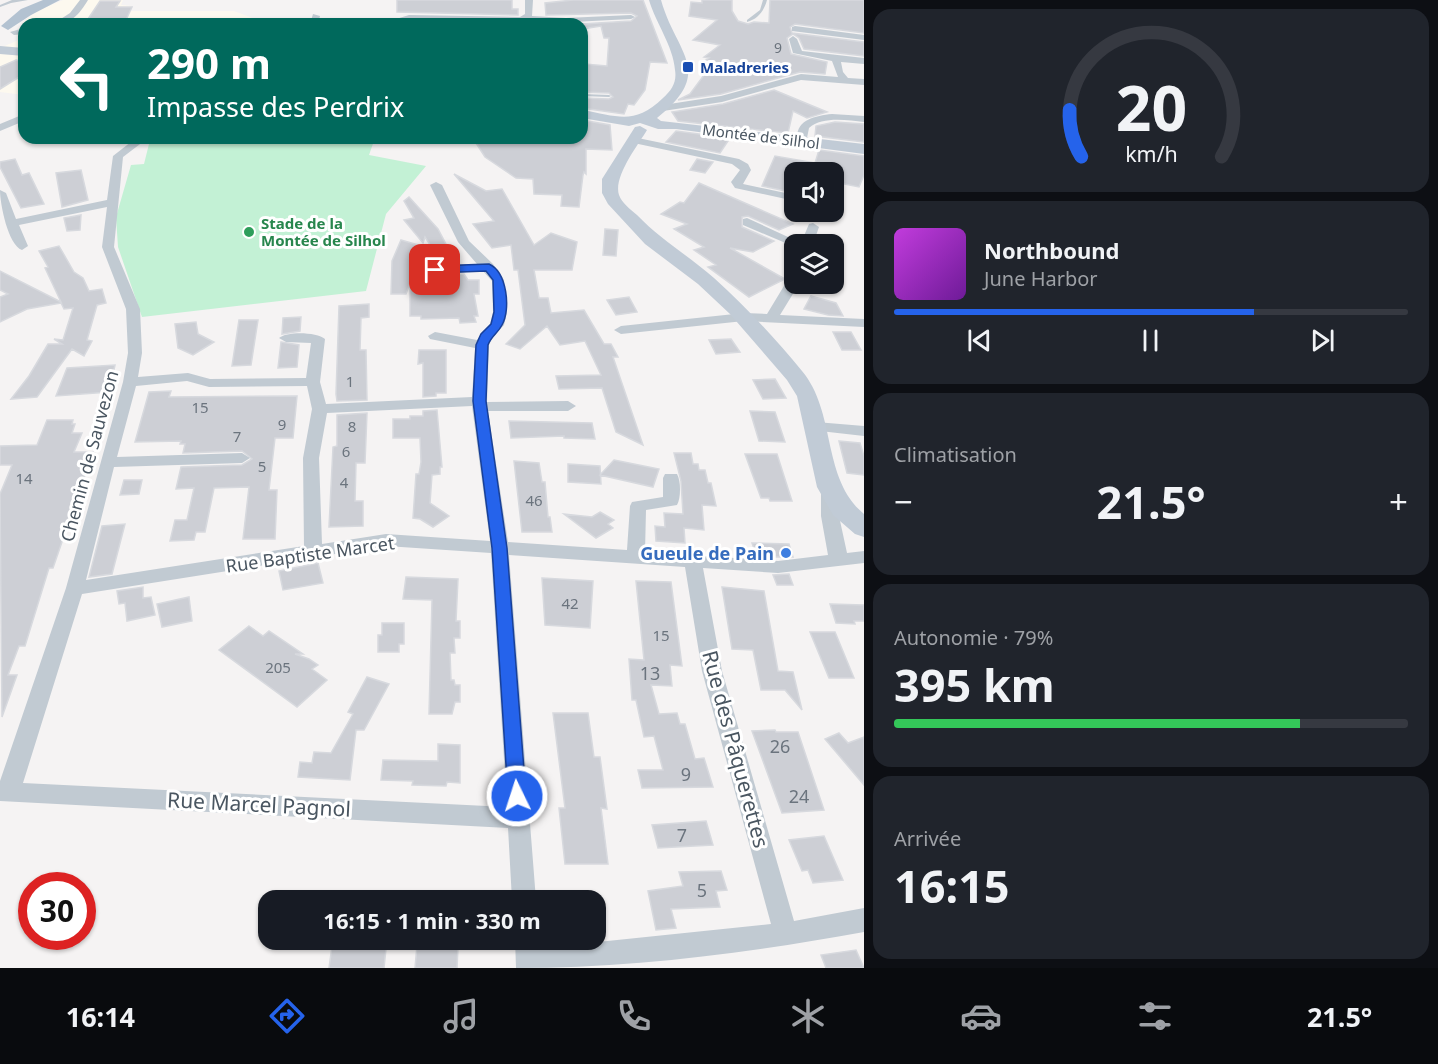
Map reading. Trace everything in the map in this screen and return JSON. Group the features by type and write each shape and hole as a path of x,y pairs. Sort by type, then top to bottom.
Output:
{"main road":[{"path":"23,18 42,0"},
{"path":"21,18 26,12 54,0"},
{"path":"7,33 18,21"},
{"path":"7,33 18,23"}],"street":[{"path":"71,18 79,10 84,0"},
{"path":"405,18 526,18 529,15 529,0"},
{"path":"655,0 682,64 684,77 680,90 641,127 609,179 610,193 616,204 651,240 705,280 744,317 808,396 829,487 830,516 838,552 834,562"},
{"path":"588,19 607,16 630,17"},
{"path":"819,19 820,32"},
{"path":"795,29 864,38"},
{"path":"7,33 18,45"},
{"path":"793,39 796,51 800,53 864,61"},
{"path":"836,59 839,73 845,80"},
{"path":"663,108 722,99 801,76 864,82"},
{"name":"Montée de Silhol","path":"588,115 641,127 676,125 864,149"},
{"path":"802,141 804,127 807,123 832,117 864,118"},
{"path":"0,128 18,120"},
{"path":"641,127 744,165 746,170 737,182 739,186 784,196"},
{"name":"Chemin de Sauvezon","path":"4,791 75,588 130,382 135,353 133,309 108,247 118,156 135,144"},
{"path":"436,185 464,242 489,267 498,280 500,312 497,325 486,336 482,345 480,404 500,548 523,890"},
{"path":"0,193 22,246"},
{"path":"12,223 113,202"},
{"path":"747,222 784,239"},
{"path":"811,234 813,227"},
{"path":"435,270 489,267"},
{"path":"772,317 786,294"},
{"path":"621,330 744,317 864,323"},
{"path":"435,336 482,345"},
{"path":"286,338 318,339 313,382 320,409 312,458 312,552"},
{"path":"130,382 188,377 209,383 313,382"},
{"path":"320,409 480,404 568,406"},
{"path":"816,428 864,431"},
{"path":"107,462 242,458"},
{"path":"636,556 638,506 671,501 671,478"},
{"path":"829,487 842,509 864,528"},
{"name":"Rue Baptiste Marcet","path":"75,588 386,540 778,567 864,557"},
{"name":"Rue des Pâquerettes","path":"693,562 712,671 786,934"},
{"name":"Rue Marcel Pagnol","path":"4,791 518,818"},
{"path":"528,956 786,934 864,920"}],"lane":[{"path":"0,6 13,1 26,0"},
{"path":"748,21 762,11 765,0"},
{"path":"588,95 609,96"}],"shaded area":[{"path":"63,0 123,0 121,5 131,6 130,11 234,11 253,18 28,18 37,11"},
{"path":"18,40 18,94 0,92 0,48"}],"green space":[{"name":"Stade de la Montée de Silhol","path":"149,144 373,144 369,155 426,166 386,214 366,291 142,317 118,247 116,217 131,165 144,164"}],"building":[{"path":"397,0 512,0 512,9 518,9 518,15 397,12"},
{"path":"573,0 643,0 667,63 650,62 645,90 634,105 628,104 624,114 588,109 588,98 609,99 613,97 609,93 588,92 588,64 607,66 609,38 604,38 601,26 588,28 588,24 631,21 637,16 631,13 546,15 545,3"},
{"path":"702,0 732,0 732,11 738,21 748,24 769,23 770,0 864,0 864,33 795,24 790,27 792,33 864,42 864,56 804,49 799,38 793,34 787,38 791,54 827,62 825,74 800,72 721,94 678,100 690,94 707,71 718,63 706,60 709,58 704,57 720,45 693,40 717,20 689,16 691,2 702,3"},
{"path":"100,1 120,1 116,7 132,7 127,18 89,18"},
{"path":"18,60 18,78 0,89 0,67"},
{"path":"774,90 827,112 807,118 793,111 788,133 678,121 672,112 723,104"},
{"path":"588,121 610,125 612,150 586,149 586,174 584,172 579,207 561,206 562,195 534,194 533,179 516,178 485,157 477,144 588,144"},
{"path":"835,122 864,124 864,142 815,136 816,126"},
{"path":"676,131 730,138 720,153 666,142"},
{"path":"819,150 864,156 864,175 859,187 844,184 844,162 815,162"},
{"path":"775,156 809,162 784,162 784,191 762,186"},
{"path":"15,159 22,175 29,173 44,204 21,208 0,167 0,162"},
{"path":"697,159 713,162 705,173 690,170"},
{"path":"81,170 88,200 62,207 56,173"},
{"path":"454,174 486,191 502,189 534,245 551,233 577,242 572,270 534,270 539,298 548,298 551,313 584,310 604,344 611,344 618,357 613,357 643,445 616,432 602,388 559,389 556,376 601,375 585,341 560,345 547,326 520,349 506,344 525,325 518,270 514,270 511,245 492,248 473,224 494,221"},
{"path":"699,183 793,224 779,230 748,216 742,217 742,227 774,241 753,252 730,248 784,280 749,297 708,267 716,265 694,250 704,247 674,229 687,224 661,214 680,202 684,203"},
{"path":"409,197 438,229 456,263 442,263 425,237 423,243 404,220 414,218 404,201"},
{"path":"81,215 80,230 67,231 64,218"},
{"path":"605,229 618,230 616,256 603,255"},
{"path":"401,240 422,246 410,281 453,281 449,275 464,274 468,280 479,280 479,294 474,294 478,316 474,316 476,322 460,323 459,318 421,319 421,316 410,316 410,283 406,294 391,294 392,261"},
{"path":"59,246 74,272 83,278 89,291 102,289 106,303 97,305 87,340 92,341 84,356 72,349 37,397 11,399 29,376 48,344 62,344 54,339 63,340 73,308 64,309 61,303 27,309 0,322 0,297 8,294 0,290 0,271 61,302 45,268 48,267 39,251"},
{"path":"811,296 836,303 843,316 804,309"},
{"path":"629,297 637,312 616,315 607,300"},
{"path":"369,304 369,317 361,318 360,350 366,350 367,400 337,401 339,306"},
{"path":"301,317 300,331 282,334 283,318"},
{"path":"239,320 258,320 251,365 232,366"},
{"path":"196,322 198,334 214,342 193,355 178,348 175,324"},
{"path":"833,332 851,332 861,350 842,350"},
{"path":"731,339 740,352 716,354 709,340"},
{"path":"281,342 299,345 297,367 278,368"},
{"path":"419,350 446,350 446,393 423,397 423,363 418,364"},
{"path":"115,365 109,392 56,396 67,368"},
{"path":"775,379 786,398 763,399 753,380"},
{"path":"171,391 169,397 297,396 293,438 275,438 269,490 277,490 275,539 243,539 249,487 214,488 205,532 196,532 194,540 170,541 175,520 187,520 194,488 176,489 181,467 242,465 252,459 242,451 183,453 185,444 180,444 181,441 135,442 149,392"},
{"path":"437,410 442,467 440,467 440,474 432,475 430,503 449,516 433,527 420,519 413,518 416,474 419,474 421,462 420,438 393,438 393,419 410,419 410,416 423,416 423,411"},
{"path":"750,411 775,412 785,442 759,441"},
{"path":"367,413 365,463 356,463 355,501 363,501 363,526 329,527 333,447 337,446 337,415"},
{"path":"47,420 73,420 72,424 75,424 72,433 82,433 74,452 93,452 53,568 49,568 25,646 19,646 8,675 17,675 2,717 0,494 12,465 0,465 0,446 37,445"},
{"path":"509,421 592,423 595,439 564,438 564,436 511,438"},
{"path":"839,441 860,443 864,456 864,475 847,473"},
{"path":"674,453 691,453 693,464 698,464 699,470 705,470 708,483 711,483 716,506 702,505 704,530 684,528 685,543 656,541 655,526 665,527 664,513 683,514 681,481"},
{"path":"745,454 777,454 792,501 770,501 769,498 761,498"},
{"path":"614,460 659,469 653,487 600,475"},
{"path":"514,461 539,463 542,482 545,482 548,517 550,517 552,532 522,532"},
{"path":"568,464 600,466 601,484 568,482"},
{"path":"124,480 142,480 139,494 120,495"},
{"path":"600,512 614,520 608,524 613,528 596,538 564,514 592,517"},
{"path":"125,524 112,574 89,577 102,526"},
{"path":"752,543 789,544 793,557 757,557"},
{"path":"318,563 323,583 283,590 279,571"},
{"path":"789,574 793,585 777,585 773,575"},
{"path":"406,577 458,579 456,621 460,621 460,638 454,638 455,653 450,653 451,680 454,680 455,685 460,685 460,702 455,702 452,714 429,714 432,600 403,599"},
{"path":"542,578 593,581 590,628 545,625"},
{"path":"636,581 671,582 682,666 670,665 672,686 651,685 659,714 677,713 680,724 685,724 695,759 704,758 713,787 642,788 638,770 663,770 654,736 644,737 636,700 632,700 629,659 644,660"},
{"path":"143,587 143,598 151,597 155,615 127,621 125,603 119,604 117,591"},
{"path":"722,587 764,591 778,671 793,672 802,710 785,690 761,690 753,650 732,649"},
{"path":"189,597 192,621 162,627 157,604"},
{"path":"830,604 864,605 864,621 854,621 855,624 836,623"},
{"path":"382,623 404,623 404,644 399,644 399,652 378,652 378,635 382,635"},
{"path":"249,626 263,636 269,631 303,654 295,654 318,665 312,669 327,680 297,707 219,650"},
{"path":"810,632 835,632 854,678 829,678"},
{"path":"367,677 389,684 364,730 356,730 350,780 298,777 300,762 312,763 314,752 331,753 353,714 348,712"},
{"path":"553,713 588,713 594,757 600,757 607,809 601,808 608,864 565,864 559,808 565,808"},
{"path":"775,730 776,732 798,732 824,810 782,813 752,731"},
{"path":"839,733 848,743 864,737 864,785 825,739"},
{"path":"438,744 460,745 460,783 447,782 446,786 412,785 413,781 381,780 383,760 438,761"},
{"path":"706,821 713,845 658,848 652,825"},
{"path":"824,836 843,880 813,883 808,870 802,871 789,840"},
{"path":"721,871 727,890 716,891 720,907 671,909 676,928 656,930 648,891 683,886 679,872"},
{"path":"331,950 386,950 384,968 329,968"},
{"path":"417,950 458,950 457,968 415,968"},
{"path":"856,950 864,968 826,968 821,955"}],"place":[{"name":"Maladreries","path":"688,67"},
{"name":"Stade de la Montée de Silhol","path":"249,232"},
{"name":"Gueule de Pain","path":"786,553"}],"route":[{"path":"435,270 489,267 498,280 500,312 497,325 486,336 482,345 479,401 500,548 517,796"}]}
